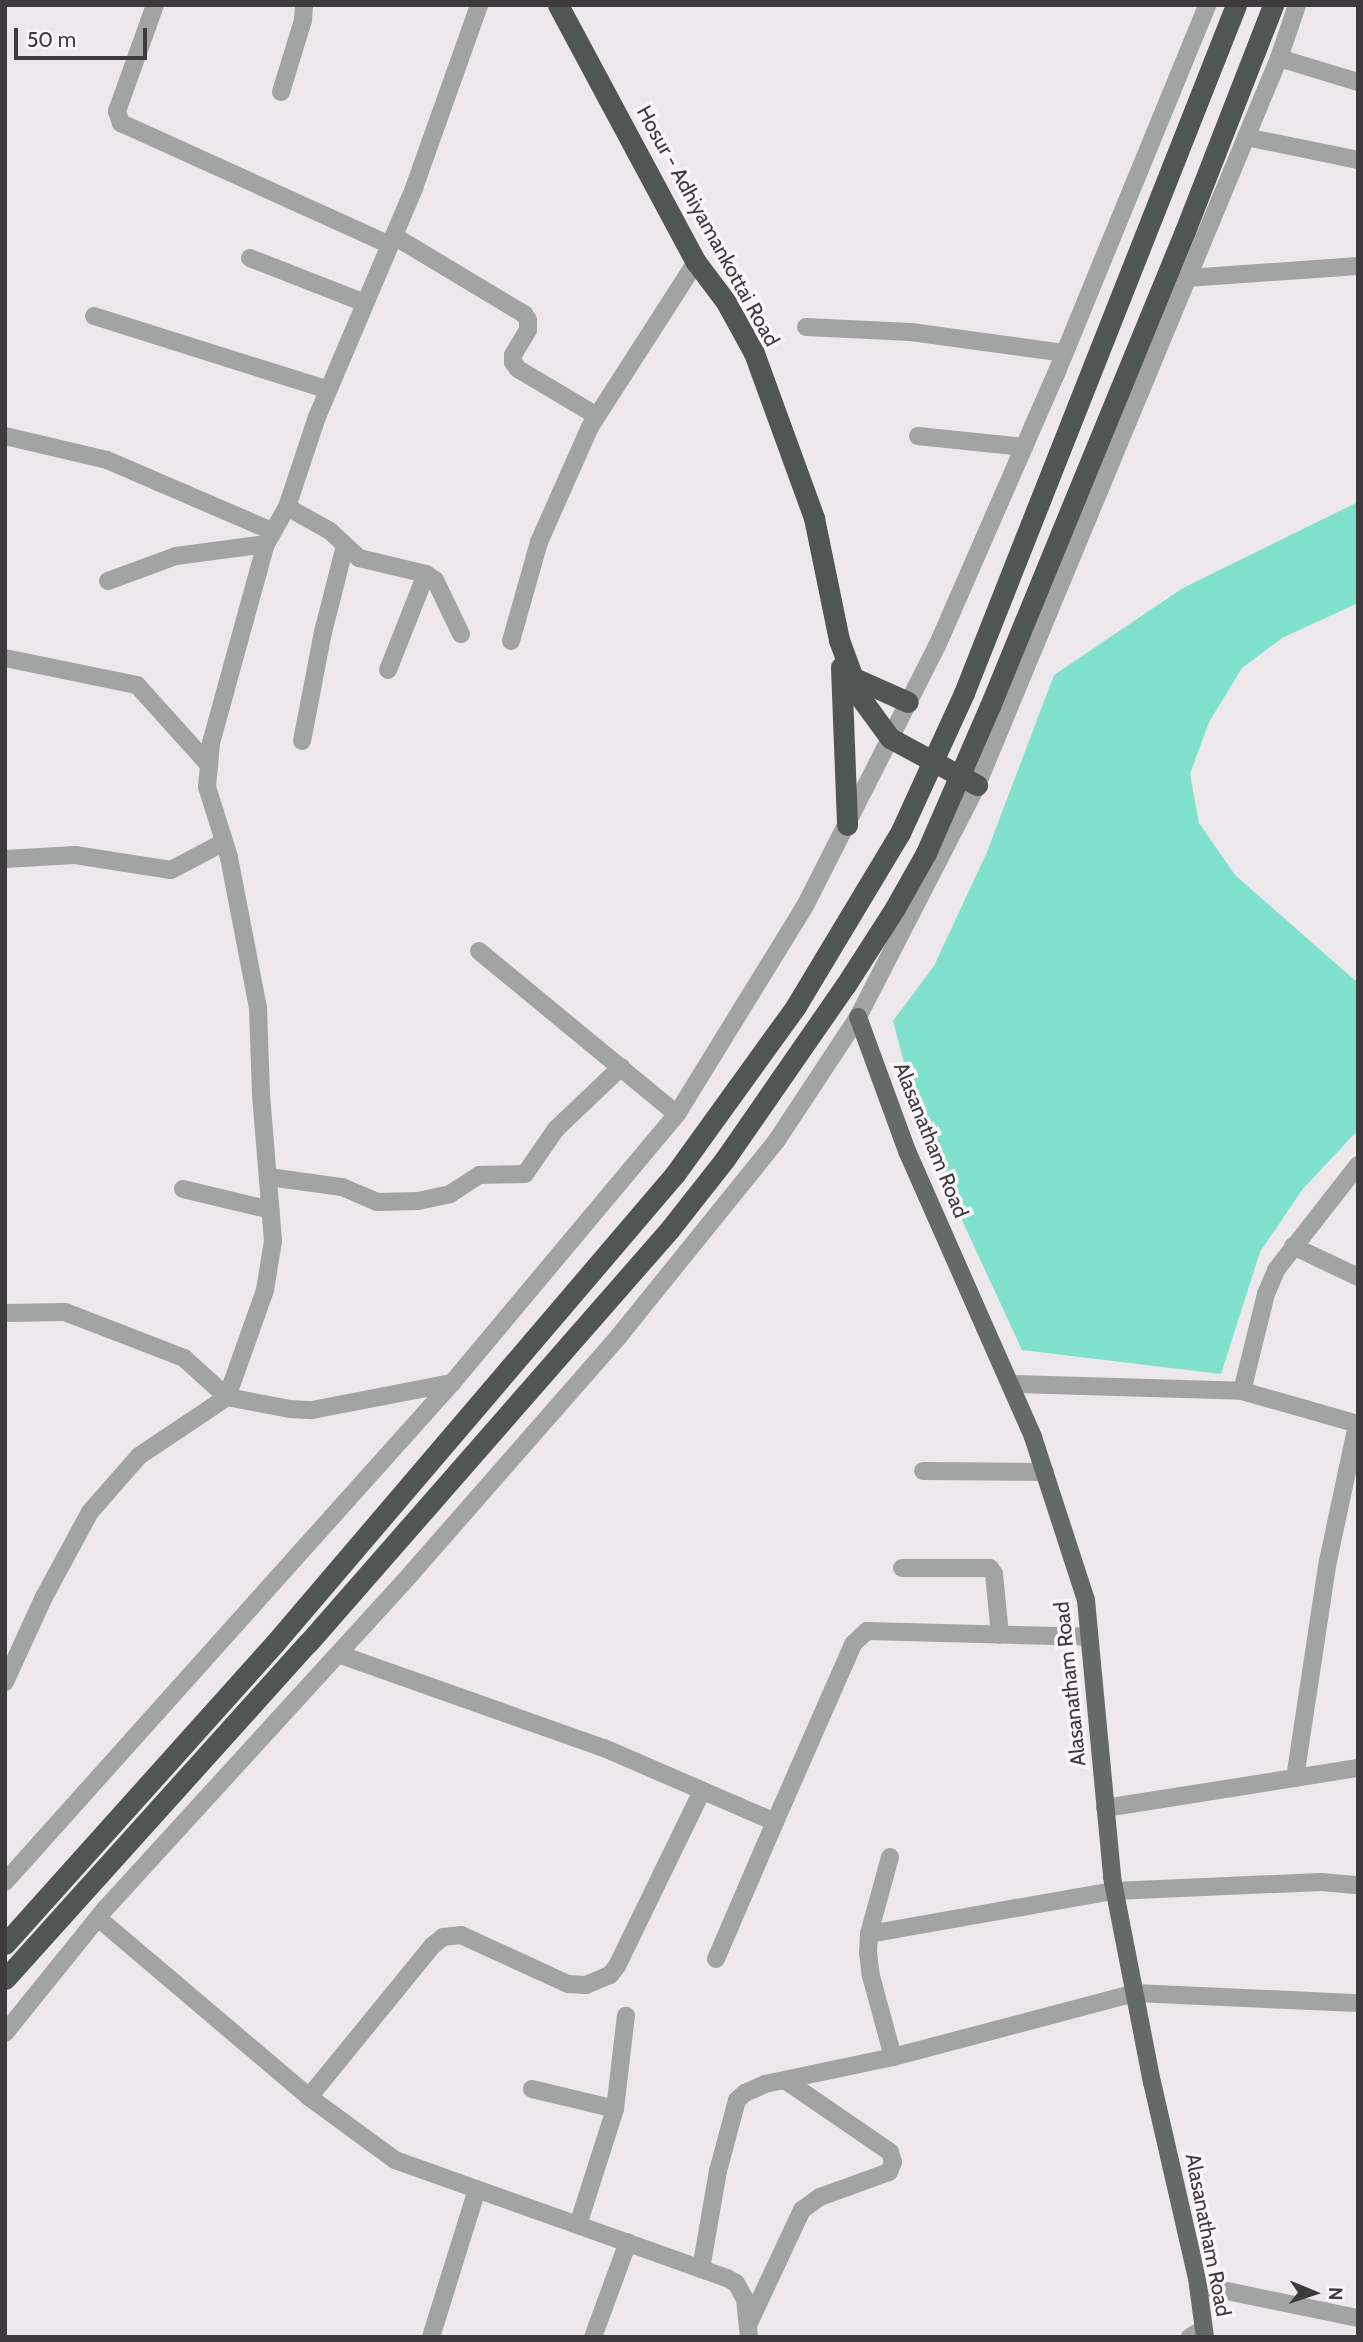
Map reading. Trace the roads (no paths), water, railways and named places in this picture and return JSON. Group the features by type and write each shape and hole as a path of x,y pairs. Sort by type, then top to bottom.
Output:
{"highway":[{"name":"Hosur - Adhiyamankottai Road","path":"558,5 696,262 726,302 754,353 814,518 839,640 865,706 890,738 977,785"},
{"path":"5,1944 284,1633 675,1174 796,1006 900,833 964,693 1236,5"},
{"path":"5,1979 308,1643 670,1229 725,1159 845,986 895,908 926,853 990,706 1185,231 1273,5"},
{"path":"839,640 846,825"},
{"path":"852,677 908,702"}],"main road":[{"name":"Alasanatham Road","path":"858,1017 907,1151 1012,1384 1045,1472 1086,1600 1114,1891 1198,2285 1200,2334"}],"street":[{"path":"155,5 117,111 121,123 392,241 524,314 528,320 528,330 513,355 513,362 518,369 597,416"},
{"path":"281,92 303,20 304,5"},
{"path":"5,1682 11,1655 90,1512 139,1456 227,1397 265,1290 273,1241 270,1177 261,1094 258,1008 224,842 207,787 211,743 269,538 287,507 328,390 414,188 479,5"},
{"path":"5,1882 452,1384 677,1114 806,904 953,612 1064,354 1207,5"},
{"path":"5,2033 98,1918 338,1654 619,1336 778,1140 858,1017 977,785 1279,58 1297,5"},
{"path":"1279,58 1358,82"},
{"path":"1246,137 1358,160"},
{"path":"250,258 365,303"},
{"path":"511,641 540,542 597,416 696,262"},
{"path":"1187,278 1358,266"},
{"path":"94,316 328,390"},
{"path":"806,327 911,332 1064,354"},
{"path":"5,436 107,460 269,538"},
{"path":"918,436 1024,447"},
{"path":"287,507 330,531 359,558 426,574 435,580 461,634"},
{"path":"108,581 176,556 269,538"},
{"path":"302,741 323,632 345,546"},
{"path":"388,670 426,574"},
{"path":"5,658 137,685 209,765"},
{"path":"5,859 75,855 171,870 224,842"},
{"path":"479,951 677,1114"},
{"path":"270,1177 342,1187 377,1202 418,1201 450,1194 479,1175 526,1174 556,1129 621,1067"},
{"path":"1242,1391 1266,1294 1276,1270 1358,1165"},
{"path":"183,1189 271,1210"},
{"path":"1293,1246 1358,1277"},
{"path":"5,1313 65,1311 184,1357 227,1397 312,1410 452,1384"},
{"path":"1012,1384 1242,1391 1358,1424 1328,1562 1295,1778"},
{"path":"923,1471 1045,1472"},
{"path":"902,1567 990,1568 994,1574 1000,1635"},
{"path":"716,1959 859,1636 867,1631 1090,1637"},
{"path":"338,1654 604,1748 775,1822"},
{"path":"1105,1808 1358,1768"},
{"path":"309,2097 432,1946 443,1937 461,1935 568,1984 586,1985 610,1975 617,1966 702,1791"},
{"path":"891,1857 869,1934 871,1976 893,2057"},
{"path":"869,1934 1114,1891 1321,1882 1358,1885"},
{"path":"98,1918 309,2097 395,2160 736,2283 745,2299 748,2331"},
{"path":"701,2269 718,2171 737,2100 755,2089 893,2057 1135,1993 1358,2003"},
{"path":"579,2225 615,2109 626,2016"},
{"path":"748,2331 802,2210 820,2197 889,2172 893,2162 890,2152 785,2080"},
{"path":"532,2089 615,2109"},
{"path":"432,2337 477,2189"},
{"path":"593,2337 628,2242"},
{"path":"1198,2285 1358,2318"}]}
